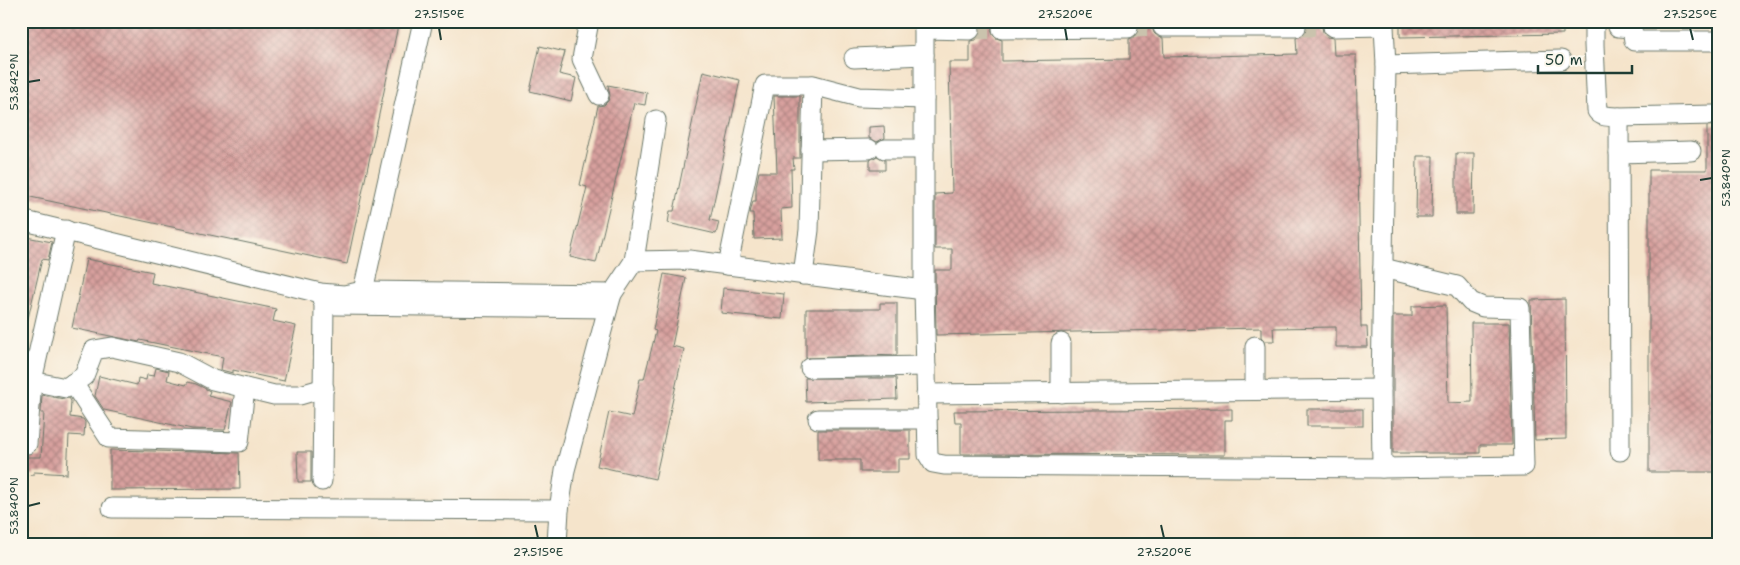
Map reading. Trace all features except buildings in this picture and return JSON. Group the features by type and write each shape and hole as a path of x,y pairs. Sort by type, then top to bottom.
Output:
{"lane":[{"path":"363,292 423,21"},
{"path":"589,21 582,59 598,95"},
{"path":"1594,21 1597,111 1604,116 1619,117 1713,115"},
{"path":"1617,21 1618,27 1632,28 1634,41 1719,41"},
{"path":"970,30 924,25 926,394 928,455 933,463 944,465 1382,468 1524,466 1520,308 1483,308 1471,302 1456,286 1383,268"},
{"path":"1333,27 1384,26 1386,65 1381,389 1382,468"},
{"path":"1163,28 1296,27"},
{"path":"1002,29 1128,28"},
{"path":"854,58 924,55"},
{"path":"1386,65 1562,60"},
{"path":"728,265 765,85 813,85 859,97 924,99"},
{"path":"803,275 809,230 813,85"},
{"path":"1619,117 1620,452"},
{"path":"557,544 559,510 565,470 610,301 634,261 656,120"},
{"path":"811,150 924,148"},
{"path":"1619,153 1691,151"},
{"path":"21,220 66,230 322,299 610,301"},
{"path":"21,443 27,444 27,380 66,230"},
{"path":"634,261 689,260 924,290"},
{"path":"322,299 363,292 610,301"},
{"path":"322,299 324,388 322,480"},
{"path":"1061,343 1061,392"},
{"path":"1255,346 1255,390"},
{"path":"27,380 66,388 84,376 94,350 112,348 179,362 213,380 274,395 300,395 324,388"},
{"path":"810,368 926,366"},
{"path":"73,383 109,438 229,442 239,442 246,388"},
{"path":"926,394 1381,389"},
{"path":"818,419 927,419"},
{"path":"112,508 559,510"}],"tunnel":[{"path":"1128,28 1163,27"},
{"path":"1296,27 1333,27"},
{"path":"970,30 1002,29"}]}
